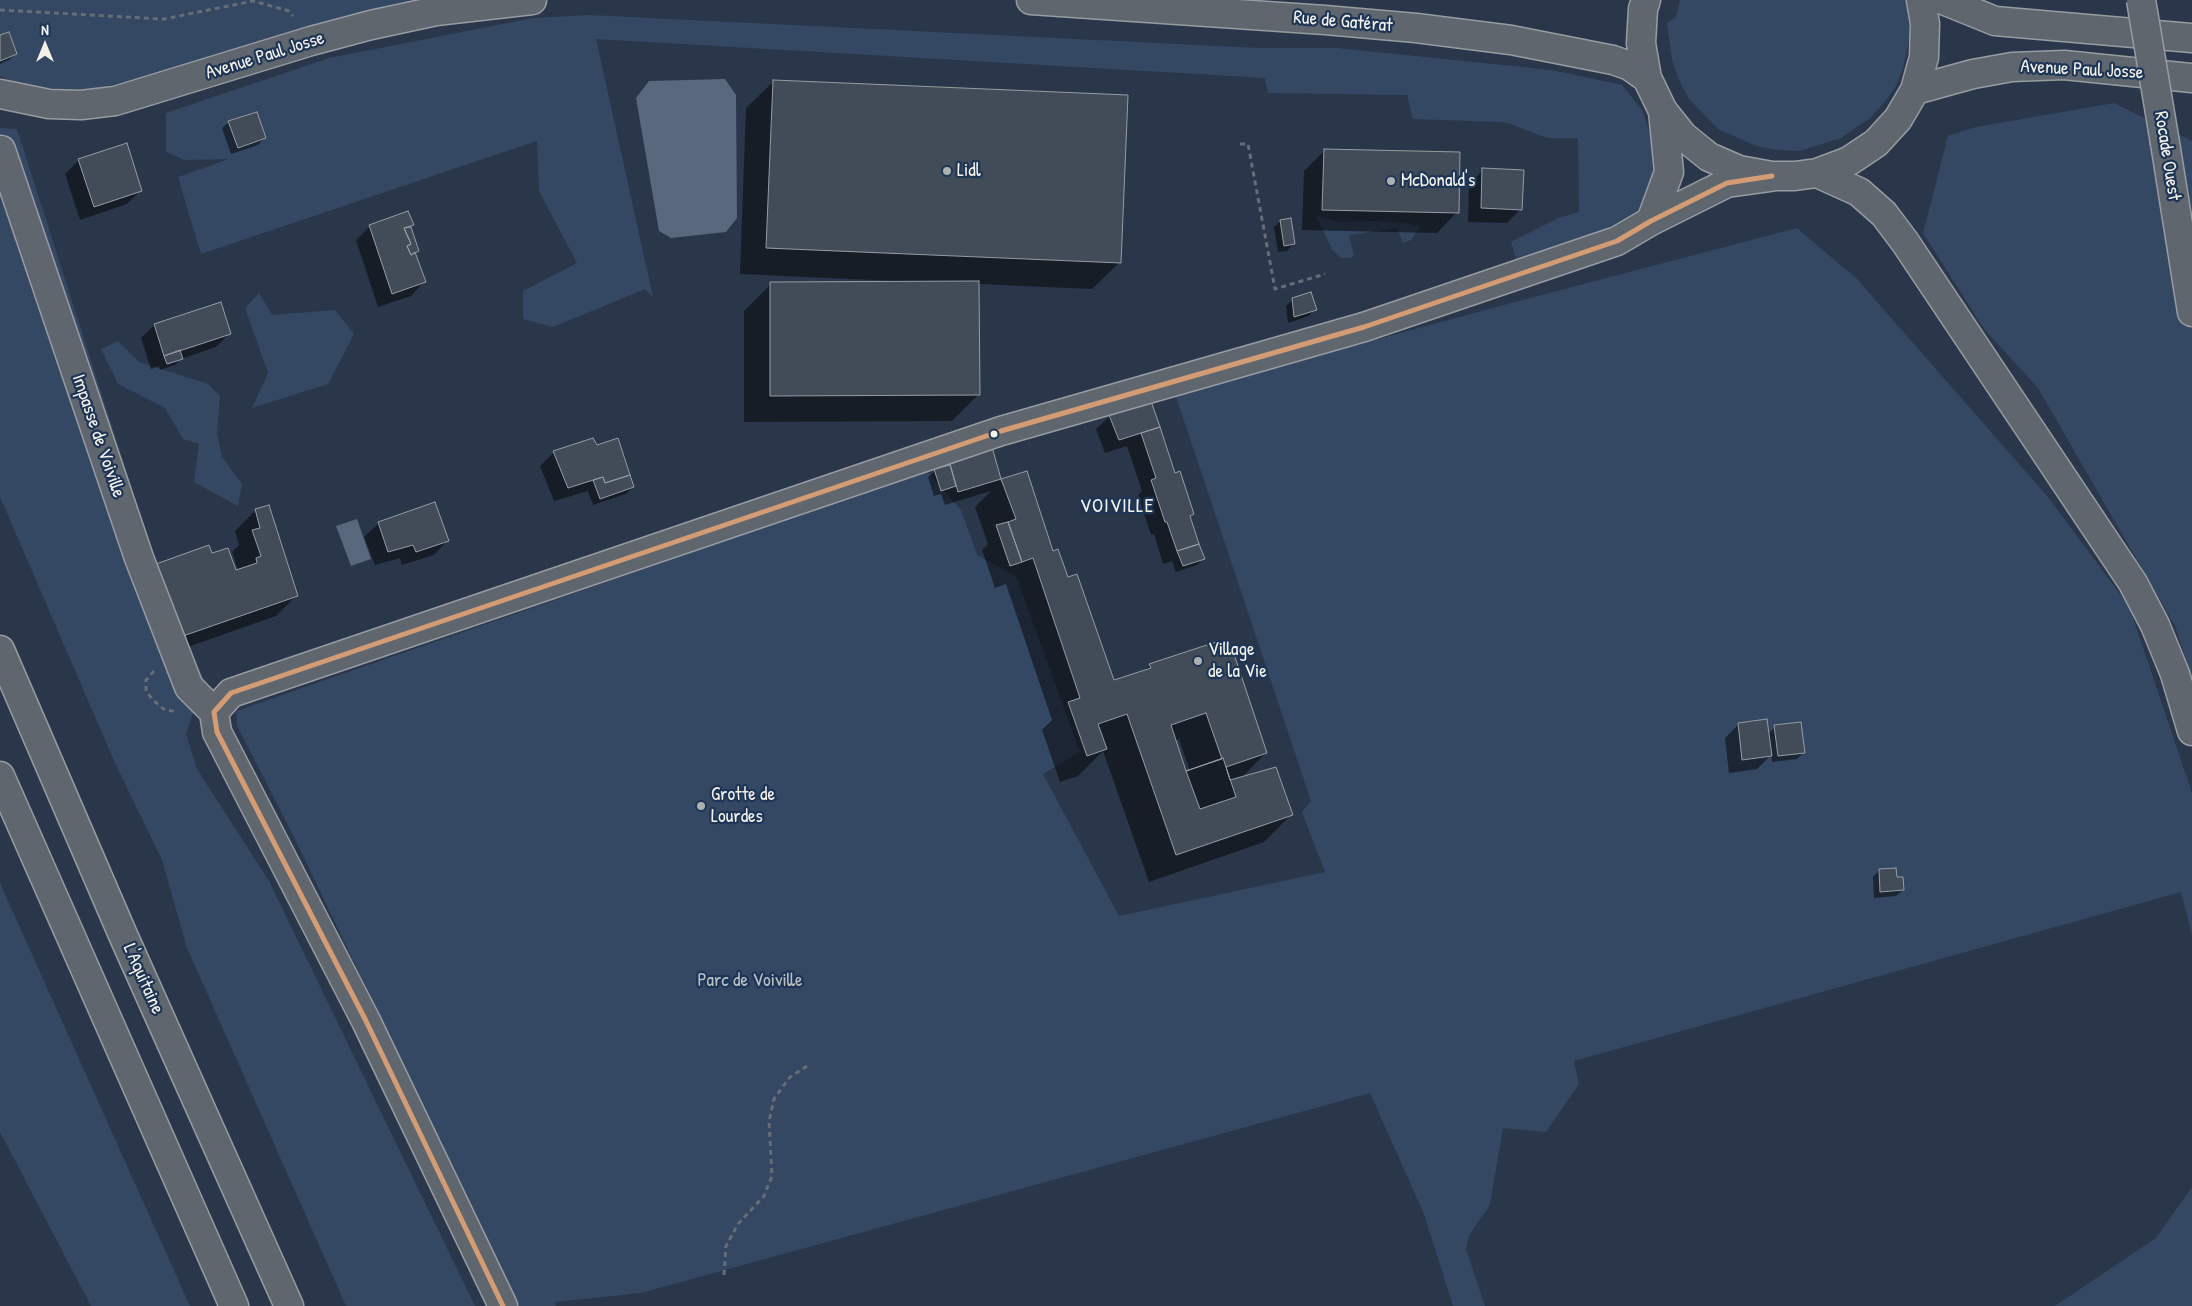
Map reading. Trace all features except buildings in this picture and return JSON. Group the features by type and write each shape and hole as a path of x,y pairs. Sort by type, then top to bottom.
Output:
{"main road":[{"name":"Rue de Gatérat","path":"1031,0 1343,22 1511,40 1612,60 1630,66 1647,78"},
{"path":"1646,0 1643,9 1641,43 1647,78 1663,111 1683,136 1709,157 1739,170 1772,176"},
{"path":"215,722 231,693 484,606 1001,431 1364,327 1618,241 1651,220 1727,183 1772,176 1795,176 1817,173 1848,162 1876,143 1898,119 1915,90 1924,57 1925,24 1920,0"},
{"name":"Avenue Paul Josse","path":"1943,0 1995,21 2192,38"},
{"name":"Rocade Ouest","path":"2141,0 2192,312"},
{"name":"Avenue Paul Josse","path":"0,94 49,104 81,105 115,101 310,41 436,11 527,1"},
{"name":"Avenue Paul Josse","path":"1915,90 1973,74 2012,67 2064,65 2192,78"},
{"path":"1651,220 1669,172 1663,111"},
{"name":"Impasse de Voiville","path":"1,150 138,558 189,688 215,722 366,1021 503,1306"},
{"path":"1817,173 1859,192 1884,214 1905,242 2133,583 2158,633 2175,674 2192,731"},
{"name":"L'Aquitaine","path":"0,650 127,944 289,1306"},
{"path":"0,776 234,1306"}],"path":[{"path":"0,10 164,19 253,1 289,11 310,41"},
{"path":"1240,144 1248,144 1275,289 1325,274"},
{"path":"724,1275 726,1246 738,1224 764,1196 772,1176 770,1121 774,1099 790,1077 807,1066"}],"green space":[{"path":"0,0 416,0 342,17 201,63 91,90 26,87 0,76"},
{"path":"1680,0 1906,0 1910,35 1902,72 1895,88 1883,104 1870,118 1841,138 1800,151 1756,146 1718,129 1689,99 1679,80 1672,60 1667,23 1676,17"},
{"path":"590,15 1259,48 1337,48 1552,70 1622,85 1642,110 1660,163 1646,205 1613,225 1519,268 1511,242 1558,218 1579,212 1578,138 1547,138 1508,123 1413,119 1407,95 1268,93 1265,78 596,39 653,297 645,289 553,327 523,319 523,291 577,263 539,191 537,141 201,254 178,177 229,159 185,160 166,152 166,113 329,58 533,18"},
{"path":"2114,103 2192,141 2192,679 2175,626 2038,388 1984,329 1923,233 1948,136 1976,127"},
{"path":"0,128 17,129 156,564 183,636 204,680 186,734 197,769 269,881 475,1306 346,1306 187,948 162,860 115,763 0,497"},
{"path":"1316,216 1338,222 1378,221 1411,224 1420,227 1411,240 1403,243 1397,228 1349,235 1354,256 1341,258 1332,249"},
{"name":"Parc de Voiville","path":"1797,228 1857,279 2048,497 2129,606 2192,793 2192,935 2181,892 1574,1061 1579,1084 1546,1132 1503,1128 1490,1205 1469,1235 1466,1249 1485,1306 1453,1306 1424,1214 1370,1093 641,1293 555,1302 556,1306 519,1306 291,831 237,726 236,711 926,471 961,510 977,555 1016,576 1080,752 1043,774 1119,916 1325,872 1302,812 1311,801 1175,394"},
{"path":"259,293 272,315 335,310 354,334 328,384 252,408 268,373 245,308"},
{"path":"118,341 139,362 208,384 220,396 217,433 222,457 242,484 238,506 194,482 199,444 183,439 165,408 118,384 101,349"},
{"path":"0,883 190,1306 91,1306 0,1132"},
{"path":"2192,1187 2192,1306 2055,1306 2156,1238"}],"shaded area":[{"path":"725,79 736,95 737,218 726,232 671,238 659,231 636,98 649,81"},
{"path":"357,519 371,559 351,566 336,526"}],"transit line":[{"path":"503,1306 366,1021 217,732 214,712 231,693 1001,431 1364,327 1617,241 1651,221 1727,183 1772,176"}],"place":[{"name":"Lidl","path":"947,171"},
{"name":"McDonald's","path":"1391,181"},
{"name":"Village de la Vie","path":"1198,661"},
{"name":"Grotte de Lourdes","path":"701,806"}],"district":[{"name":"VOIVILLE","path":"1117,507"}]}
